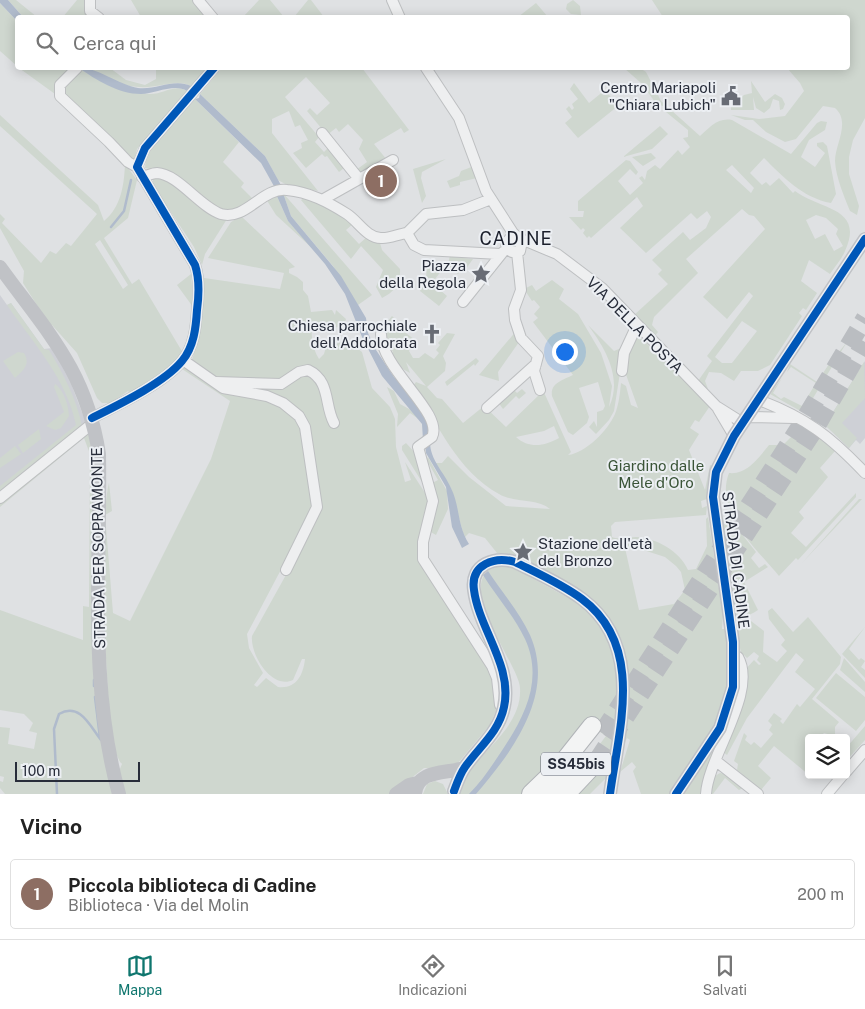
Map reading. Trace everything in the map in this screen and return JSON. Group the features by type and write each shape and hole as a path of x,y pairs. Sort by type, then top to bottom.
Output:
{"highway":[{"name":"SS45bis","path":"531,794 597,729 550,794"},
{"name":"SS45bis","path":"566,794 596,762"}],"street":[{"path":"90,0 90,11 95,15"},
{"path":"198,0 210,15"},
{"path":"392,0 399,15"},
{"path":"0,498 93,421 160,379 183,360 195,330 198,273 192,257 137,167 128,162 60,96 60,85 75,70"},
{"path":"137,167 145,148 212,70"},
{"path":"407,233 414,245 424,250 508,252 522,247 519,238 483,185 459,118 427,70"},
{"path":"322,133 359,179"},
{"path":"322,200 393,160"},
{"path":"142,177 156,173 165,176 213,210 227,215 241,212 260,198 279,190 308,193 350,216 374,236 381,238 407,233 426,214 463,210 491,199"},
{"path":"519,238 508,240 508,252 521,290 514,312 520,336 538,356 534,370 540,390"},
{"name":"VIA DELLA POSTA","path":"519,238 566,260 602,288 716,406 734,436"},
{"name":"STRADA DI CADINE","path":"676,794 714,738 724,718 733,687 735,657 713,489 716,472 734,436 865,239"},
{"path":"463,302 508,252"},
{"name":"STRADA PER SOPRAMONTE","path":"0,267 65,354 81,386 93,421 99,462 100,690 108,747 119,794"},
{"path":"622,371 624,352 636,325"},
{"path":"381,334 384,353 429,416 434,433 419,446 418,451 429,481 433,501 423,542 423,559 492,666 497,678 499,704 504,710"},
{"path":"183,360 230,391 267,396 283,403 299,416 305,427 317,508 286,570"},
{"path":"487,408 536,364"},
{"path":"215,382 281,384 299,372 308,370 319,377 324,385 329,410 334,423"},
{"path":"758,400 808,421 825,433 865,473"},
{"name":"VIA DELLA POSTA","path":"716,406 745,420"},
{"path":"745,420 788,417 808,421"},
{"path":"454,793 464,768 490,738 504,710 504,679 474,590 474,579 482,567 504,558 536,573 581,599 594,611 614,638 620,652 624,682 610,794"},
{"path":"706,794 710,780 720,764 740,694 741,664 738,657 735,657"},
{"path":"850,767 865,750"},
{"path":"720,764 758,794"},
{"path":"396,794 409,785 416,789 424,777 464,768"},
{"path":"436,774 450,781 454,793"},
{"path":"827,794 840,779"}],"shaded area":[{"path":"0,295 7,305 11,303 44,349 53,348 72,386 86,423 0,495"},
{"path":"865,361 865,438 860,444 856,440 849,448 825,425"}],"green space":[{"path":"8,0 16,0 35,15 21,15"},
{"path":"77,0 88,0 87,15 64,15"},
{"path":"131,0 193,0 205,15 140,15"},
{"path":"259,0 270,0 282,15 245,15"},
{"path":"308,0 311,0 322,15 296,15"},
{"path":"573,0 580,6 581,15 571,14 566,9 567,4"},
{"path":"652,0 865,0 865,118 853,140 849,157 849,174 859,206 857,215 850,211 837,174 835,161 842,120 835,108 823,106 796,139 785,142 766,132 753,120 745,120 731,115 759,119 785,116 804,91 789,70 850,70 850,15 662,15"},
{"path":"0,3 15,19 15,64 0,51"},
{"path":"536,3 546,15 521,15"},
{"path":"22,70 73,70 55,94"},
{"path":"77,70 82,70 103,82 130,91 154,94 178,88 187,91 137,149 135,159 132,161 63,96 62,87"},
{"path":"92,70 113,70 126,80 145,85 156,79 156,70 206,70 191,86 175,83 141,87 117,82"},
{"path":"220,70 364,70 409,130 404,133 401,128 374,144 387,160 360,175 356,170 367,162 359,149 363,140 348,124 339,132 336,128 327,135 307,111 310,108 317,115 330,103 306,77 285,97 319,137 315,142 324,152 328,148 344,168 339,172 327,156 325,157 322,154 306,168 293,153 302,148 301,143 308,140 300,125 295,127 289,111 272,119 272,133 318,191 287,185 278,180 265,156 200,94"},
{"path":"626,70 643,70 646,72 661,101 700,136 710,127 727,119 732,120 791,154 817,123 821,121 827,122 825,130 809,140 801,157 815,167 825,153 817,146 817,143 823,142 827,146 836,194 831,203 811,197 794,186 764,158 750,173 762,185 766,182 770,186 779,178 793,193 795,191 837,212 845,218 849,226 850,237 844,254 830,274 809,260 801,281 817,293 806,310 803,308 799,313 802,316 770,365 758,371 741,371 734,381 721,373 709,372 705,381 708,389 698,381 712,361 707,356 753,296 749,292 727,319 703,297 765,229 754,216 749,215 742,209 686,259 698,273 654,317 652,325 658,332 654,337 633,316 668,284 658,274 662,270 652,260 683,232 690,240 706,228 711,217 707,211 697,219 691,213 646,253 620,228 643,206 637,197 591,238 589,236 587,238 583,233 585,230 583,228 581,230 569,217 583,217 584,211 578,211 578,201 626,160 630,161 638,172 636,175 630,169 618,181 630,195 643,183 639,178 642,176 645,180 647,171 655,165 660,169 678,150 682,155 690,147 683,138 688,137 688,130 666,112 666,108 655,102 641,83","holes":["732,165 754,188 751,193 726,170","816,215 826,218 838,229 836,234 843,246 834,251 825,234 815,239 806,220","742,321 757,331 732,363 722,363 715,357"]},
{"path":"751,81 765,102 775,94 782,98 785,104 783,109 780,110 779,101 773,99 770,108 764,113 756,108 753,97 754,110 731,110 731,105 744,95 752,93"},
{"path":"574,83 589,103 605,90 618,106 578,138 565,123 572,117 566,109 569,106 572,110 574,108 572,104 578,99 570,89"},
{"path":"195,99 239,142 223,162 244,183 241,187 254,200 241,208 221,211 164,172 145,168 146,156"},
{"path":"0,115 98,205 104,221 118,203 124,180 125,164 137,180 128,218 104,238 132,284 139,279 183,353 158,376 130,393 128,391 111,403 102,403 97,398 77,353 52,325 50,326 23,283 24,271 0,228 0,214 5,219 2,223 41,263 50,251 56,254 66,243 71,246 97,214 0,126","holes":["100,240 128,285 123,289 95,244"]},
{"path":"660,126 668,134 652,149 623,157"},
{"path":"651,153 656,158 643,166 632,157"},
{"path":"446,159 422,172 421,178 426,196 422,203 413,169"},
{"path":"474,166 477,178 460,182 460,185 450,188 447,181 459,176 461,171"},
{"path":"153,178 163,178 227,219 205,254 202,265 194,247 153,185"},
{"path":"283,193 372,295 358,305 333,266 291,216"},
{"path":"276,194 288,221 314,250 276,215 266,199"},
{"path":"308,195 354,223 346,230 359,244 367,237 380,243 382,250 400,269 398,283 390,293 382,298 376,287 383,270 361,246 351,259 301,200"},
{"path":"241,216 295,267 289,269 289,273 303,282 303,290 308,296 311,312 332,310 335,315 336,310 346,319 344,325 321,332 320,328 311,321 313,345 319,359 324,354 326,347 348,340 347,347 353,345 362,352 372,388 390,407 395,419 396,447 405,482 411,480 405,462 429,499 421,542 421,560 492,669 497,694 497,709 489,726 458,763 447,768 424,768 391,794 124,794 119,771 122,764 114,746 105,674 103,582 105,516 113,613 130,621 211,459 230,401 182,369 184,366 230,394 271,401 284,408 294,417 306,442 315,500 314,507 247,634 249,648 263,673 254,685 257,687 266,678 278,687 290,686 298,680 305,659 302,659 293,680 285,682 277,680 264,669 259,661 252,644 252,636 307,537 321,507 305,421 290,406 265,393 223,385 280,386 300,375 310,374 312,369 303,368 281,381 236,381 214,379 191,363 200,333 204,278 280,289 284,273 208,258 231,222"},
{"path":"450,254 455,257 473,259 463,273 460,271 458,274 448,266"},
{"path":"436,265 436,267 442,270 432,283 447,296 439,306 420,291 425,281 429,282 431,279 426,277 427,267"},
{"path":"191,274 193,295 193,307 177,285"},
{"path":"552,280 564,289 559,299 578,314 601,353 612,386 609,407 613,396 613,374 606,353 588,325 614,351 624,347 614,411 609,420 596,434 589,427 594,421 597,427 597,412 603,410 605,406 598,382 579,388 589,417 587,423 573,435 568,432 552,396 555,385 573,375 533,322 538,318 534,314 540,307 534,300 532,301 524,289 532,285 536,291"},
{"path":"11,303 44,349 49,350 73,397 82,426 0,495 0,486 76,425 72,409 58,378 7,305"},
{"name":"Giardino dalle Mele d'Oro","path":"392,316 396,320 393,323 415,340 409,351 413,358 419,358 425,353 434,359 439,353 436,350 440,345 438,343 447,333 455,334 443,356 446,363 445,371 427,387 437,398 442,399 463,423 484,406 506,427 539,395 542,388 571,452 568,455 582,450 596,440 607,427 616,410 621,383 626,386 631,405 638,408 624,369 636,333 710,406 699,422 695,420 690,428 699,434 689,450 705,490 710,465 712,466 707,499 701,501 702,508 707,506 706,515 615,522 611,526 612,537 644,538 659,543 673,551 688,570 696,569 707,546 706,519 708,517 723,615 722,629 726,629 731,664 721,714 670,794 641,794 633,771 636,767 632,762 620,772 630,740 627,738 625,742 613,627 508,554 497,553 485,538 469,533 465,537 451,488 435,463 442,463 448,456 469,477 506,506 550,509 539,503 505,497 471,473 450,446 413,386 416,382 426,386 406,362 410,373 399,367 389,355 393,352 385,337 383,327","holes":["554,426 559,438 548,443 532,445 516,437 544,431","634,547 665,557 681,572 685,590 674,604 639,610 625,548"]},
{"path":"517,330 516,340 519,342 498,372 499,381 479,375"},
{"path":"847,342 804,413 770,394 782,378 773,393 781,399 784,397 802,406 816,383 791,367 787,372 790,364 817,382"},
{"path":"18,352 24,353 27,361 23,370 15,378 3,361"},
{"path":"476,358 479,361 475,366 474,364 447,386 445,382"},
{"path":"864,362 865,398 842,423 857,438 849,448 825,425"},
{"path":"55,384 65,398 69,416 61,428 55,430 46,426 64,412 54,387"},
{"path":"387,387 394,391 400,404 411,410 420,420 410,413 397,427 398,414"},
{"path":"513,389 517,393 522,389 526,393 519,399 516,396 503,409 498,402"},
{"path":"794,423 811,431 835,451 820,468 828,477 799,512 804,518 791,533 806,547 856,493 856,497 798,560 796,558 779,576 740,529 727,502 726,487 729,473 735,473 747,468 757,460 769,445 783,445 795,433"},
{"path":"39,429 41,439 23,453 18,445"},
{"path":"90,432 94,454 114,794 5,794 0,788 0,781 3,782 4,777 0,776 0,727 10,728 8,744 34,749 37,733 29,731 33,723 24,714 0,710 0,610 83,640 83,606 89,607 90,454 84,438 0,507 0,501"},
{"path":"406,443 417,455 426,479 422,482 402,450 402,446"},
{"path":"15,446 21,454 0,468 0,458"},
{"path":"428,457 447,491 448,509 436,535 429,531 432,483 438,480 429,464 426,465 425,462"},
{"path":"109,483 112,511 105,515 106,505"},
{"path":"859,499 862,499 802,563"},
{"path":"725,517 730,519 756,552 751,558 759,568 765,564 768,567 744,582 758,610 746,616 733,613 722,520"},
{"path":"508,565 583,606 598,622 612,647 619,686 608,776 590,794 578,794 603,767 590,757 606,736 587,723 556,756 551,768 525,794 460,794 462,782 469,771 502,734 512,720 518,705 520,688 516,676 488,618 482,599 481,582 489,570"},
{"path":"772,608 793,632 808,617 841,657 840,664 812,699 839,722 835,727 835,734 805,734 805,772 774,746 758,766 771,778 761,790 737,770 738,764 734,761 744,733 747,736 745,740 751,745 754,742 761,748 773,734 769,730 772,725 768,721 774,713 782,719 780,721 783,724 797,704 800,707 815,689 795,672 804,660 796,653 747,718 727,755 722,751 744,671 754,660 759,665 761,664 757,660 759,656 754,652 747,658 744,655 742,658 736,628 741,627 741,622 751,621 764,631 763,652 777,662 787,651 781,645 785,640 769,619 768,611"},
{"path":"865,627 849,649 859,660 861,658 865,661 861,667 865,670 865,678 842,654"},
{"path":"844,658 865,682 865,692 840,670"},
{"path":"836,673 865,697 865,720 856,731 816,698"},
{"path":"865,726 865,740 850,757 850,743"},
{"path":"723,732 703,794 681,794"},
{"path":"720,773 726,774 743,788 739,790 725,778 713,794 708,794 715,776"},
{"path":"435,781 443,784 448,794 423,794 427,784"}],"water":[{"path":"0,0 8,0 21,15 15,15 15,19 0,3"},
{"path":"82,70 92,70 138,88 178,83 191,86 187,91 176,88 141,94 124,92 108,86"},
{"path":"200,94 265,156 282,187 275,188 261,163 195,99 199,98"},
{"path":"283,193 291,216 341,276 366,318 368,333 376,350 394,377 414,396 431,430 423,440 422,424 382,376 362,337 345,294 325,264 288,221 276,194"},
{"path":"430,442 432,455 454,495 462,530 469,544 462,548 452,527 446,487 426,453 425,444"},
{"path":"488,571 516,610 530,635 537,657 538,679 534,700 527,720 516,740 504,759 476,794 469,794 490,768 517,726 529,698 532,684 530,654 525,639 516,622 483,575"}],"waterway":[{"path":"111,227 124,211 131,180"},
{"path":"94,680 94,686"},
{"path":"95,697 100,738"},
{"path":"57,794 54,729 59,714 66,711 79,713 101,740"}],"tunnel":[{"path":"602,733 799,428 865,318"},
{"path":"596,762 815,429 865,342"}],"cycle path":[{"path":"92,418 140,393 164,377 182,361 192,343 199,293 195,265 137,167 145,148 212,70"},
{"path":"676,794 720,728 733,687 733,642 713,497 716,472 734,436 865,239"},
{"path":"454,791 463,770 498,724 504,707 506,692 504,677 500,662 477,605 474,581 480,568 486,564 492,561 507,560 549,579 582,599 602,618 614,640 621,664 623,689 622,716 610,794"}],"place":[{"name":"Centro Mariapoli \"Chiara Lubich\"","path":"731,96"},
{"name":"Piccola biblioteca di Cadine","path":"381,181"},
{"name":"Piazza della Regola","path":"481,274"},
{"name":"Chiesa parrochiale dell'Addolorata","path":"432,334"},
{"name":"Stazione dell'età del Bronzo","path":"523,552"}],"district":[{"name":"CADINE","path":"516,238"}]}
